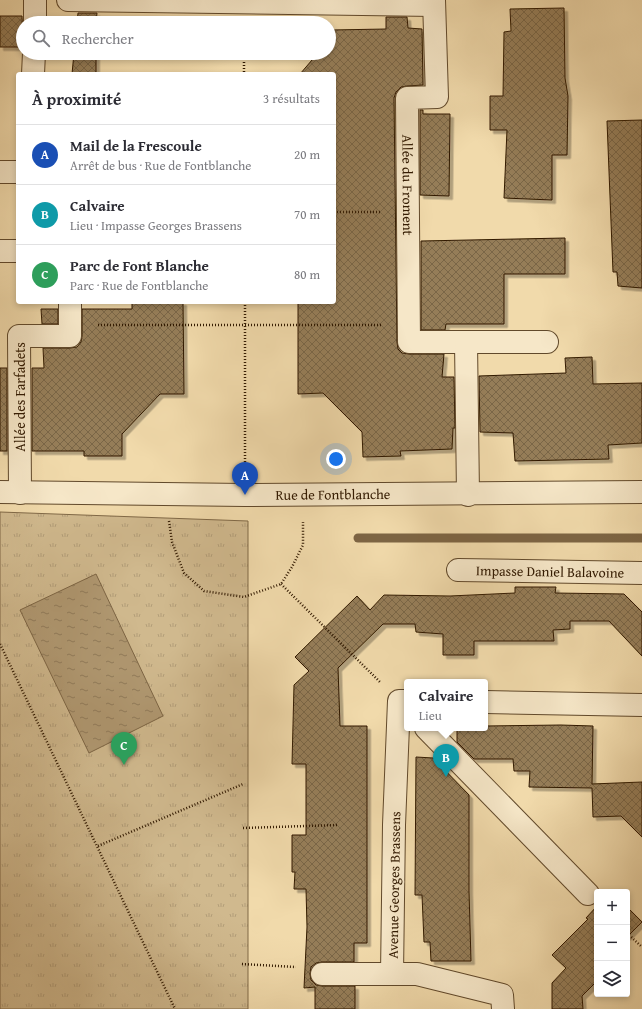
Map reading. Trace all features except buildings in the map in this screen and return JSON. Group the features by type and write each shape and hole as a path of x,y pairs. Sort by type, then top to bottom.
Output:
{"street":[{"path":"35,0 35,16"},
{"path":"68,0 434,2"},
{"name":"Allée du Froment","path":"434,2 437,97 407,98 409,342 547,342"},
{"path":"33,72 34,60"},
{"path":"0,172 16,172"},
{"path":"0,251 16,251"},
{"path":"70,304 70,325"},
{"name":"Allée des Farfadets","path":"10,493 19,336 70,336 70,325"},
{"path":"466,342 468,495"},
{"name":"Rue de Fontblanche","path":"10,493 108,493 165,495 468,495 642,492"},
{"name":"Impasse Daniel Balavoine","path":"458,570 642,573"},
{"path":"488,702 642,705"},
{"name":"Avenue Georges Brassens","path":"404,704 394,825 392,974 417,974 502,995 503,1009"},
{"path":"429,731 588,894"},
{"path":"322,974 392,974"}],"path":[{"path":"244,60 244,72"},
{"path":"336,212 408,212"},
{"path":"245,304 245,495"},
{"path":"70,325 409,325"},
{"path":"165,495 172,542 184,573 204,591 244,597 281,584 292,567 303,545 303,495"},
{"path":"281,584 404,704"},
{"path":"0,644 175,1009"},
{"path":"98,846 243,784"},
{"path":"243,828 337,825"},
{"path":"630,935 642,947"},
{"path":"242,964 298,967 322,974"}],"green space":[{"path":"0,512 248,521 248,1009 0,1009"}],"water":[{"path":"96,574 163,716 89,753 20,610"}],"waterway":[{"path":"358,538 642,538"}],"place":[{"name":"Mail de la Frescoule","path":"245,495"},
{"name":"Parc de Font Blanche","path":"124,765"},
{"name":"Calvaire","path":"446,777"}]}
